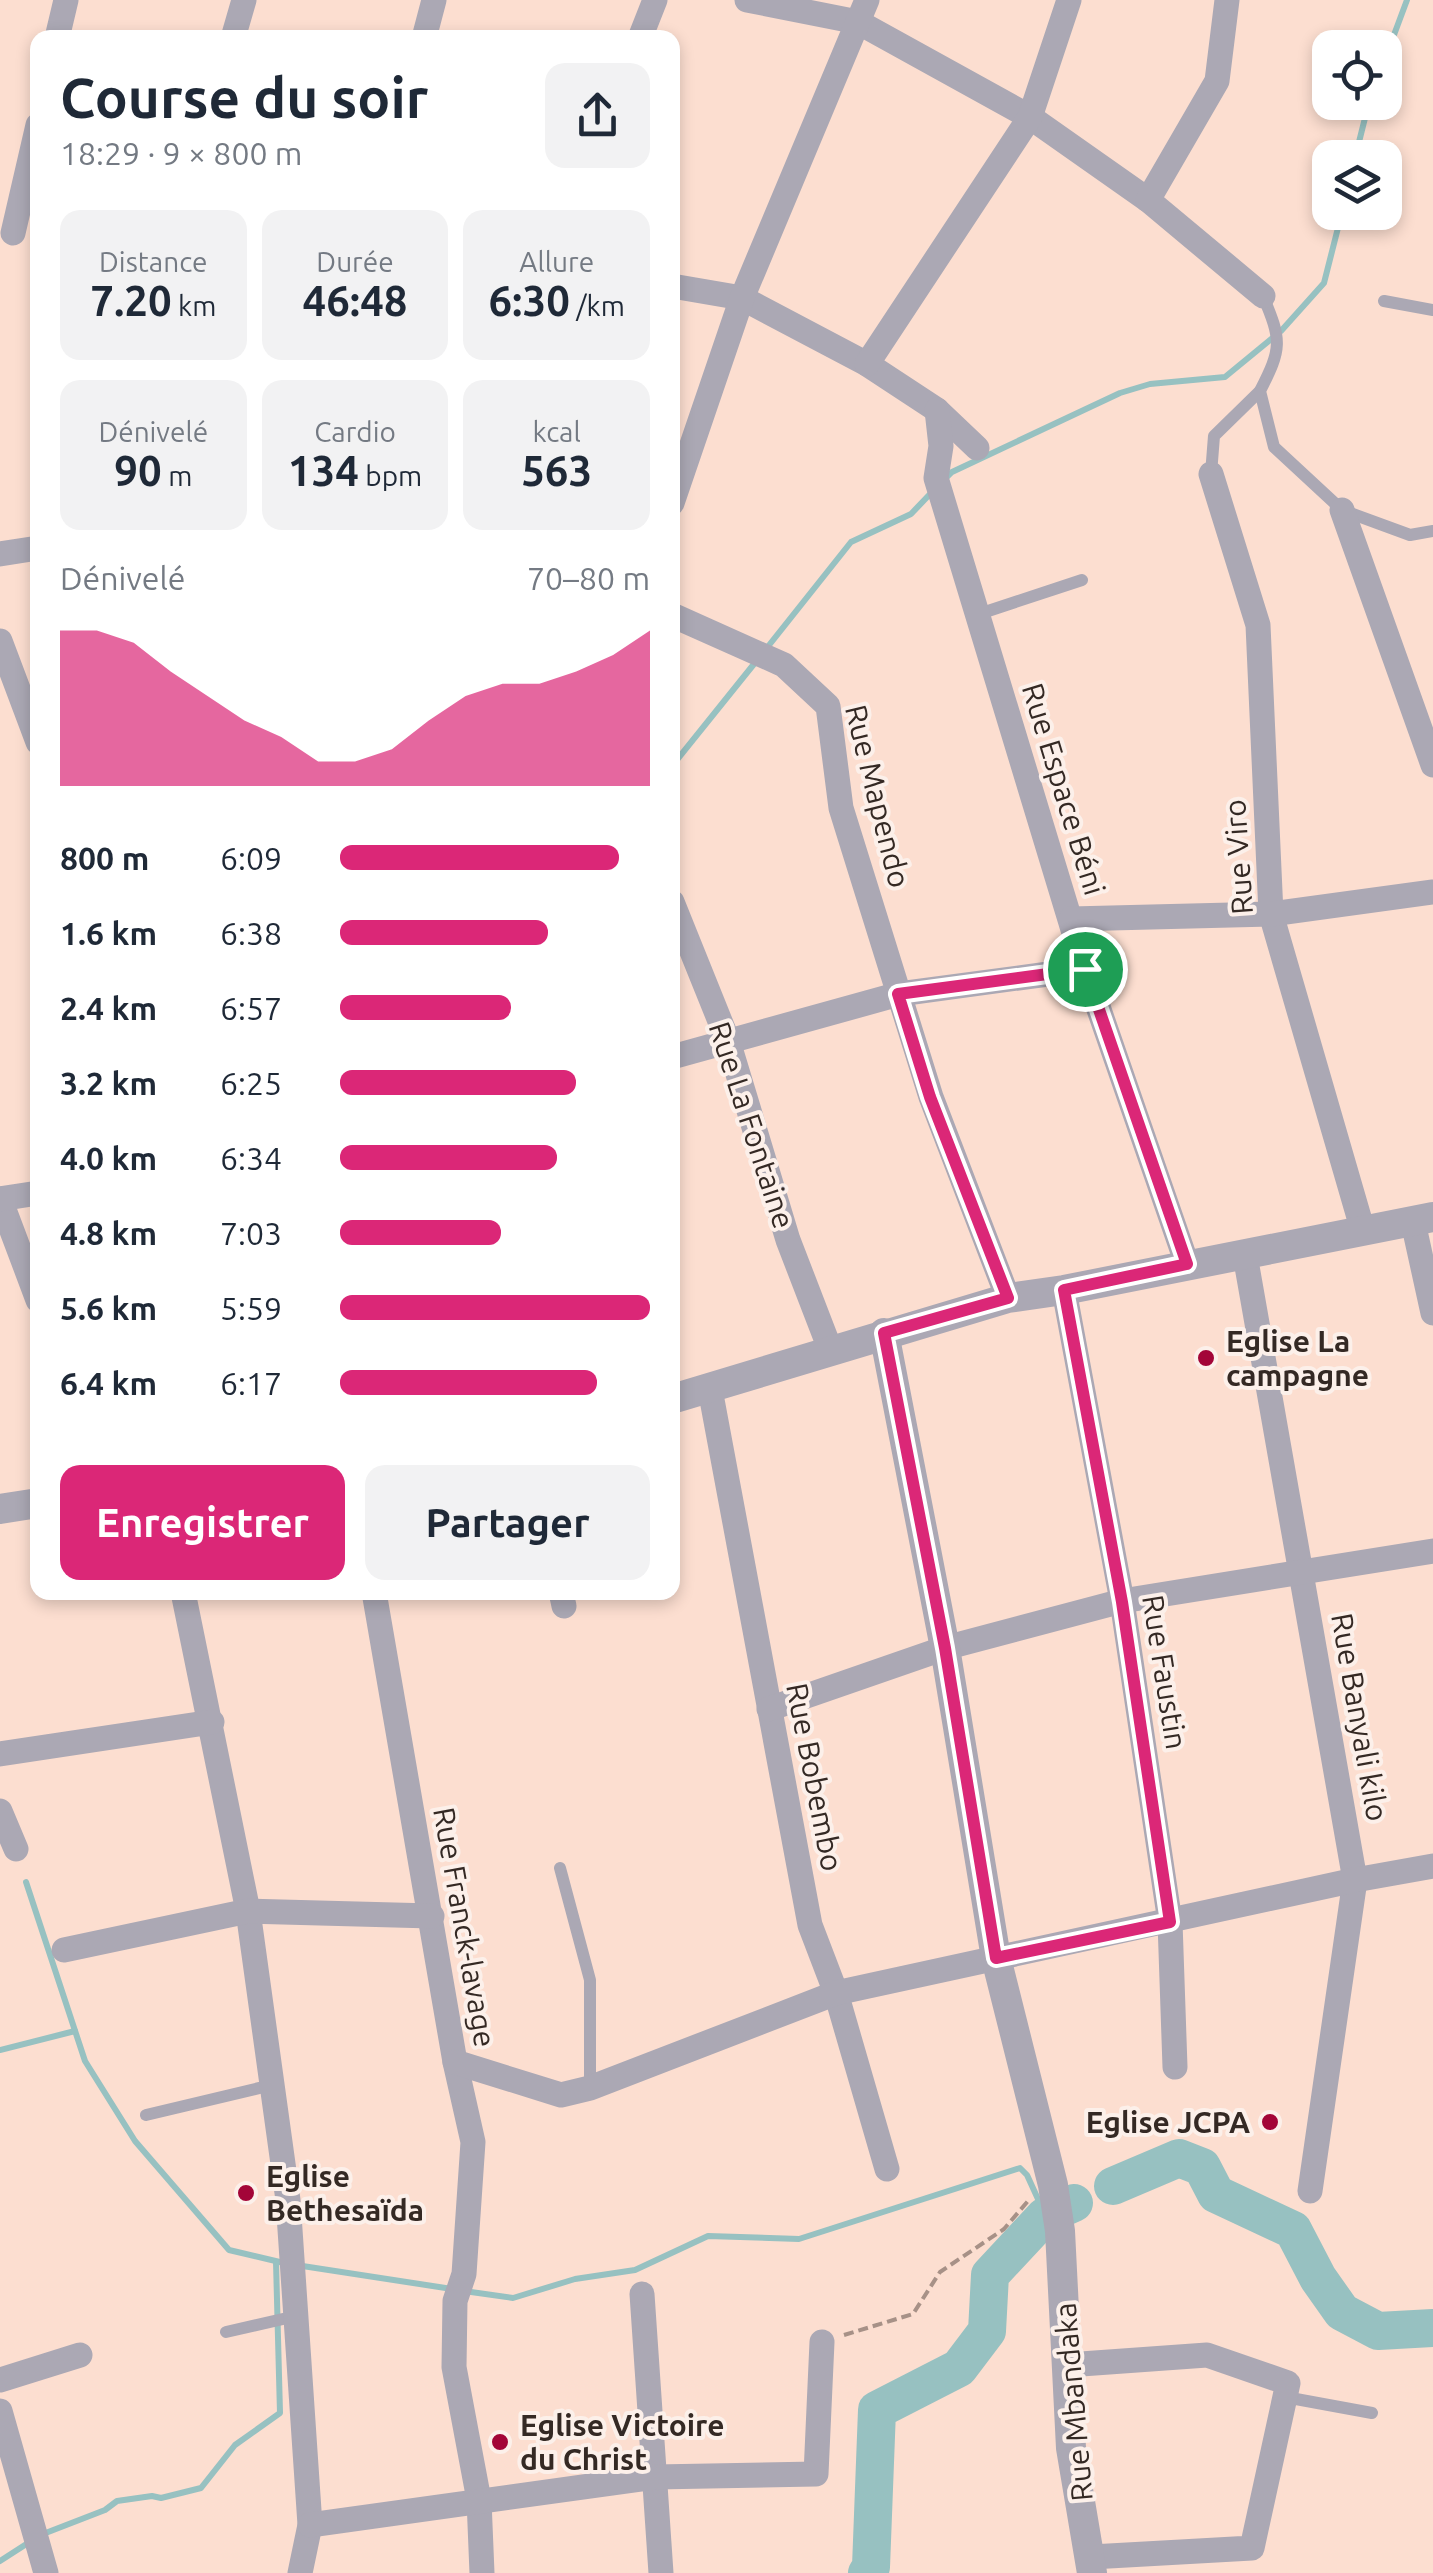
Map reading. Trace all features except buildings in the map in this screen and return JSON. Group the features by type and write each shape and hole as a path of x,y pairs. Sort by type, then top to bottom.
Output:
{"street":[{"path":"59,30 66,0"},
{"path":"235,30 244,0"},
{"path":"426,30 434,0"},
{"path":"643,30 655,0"},
{"path":"747,0 862,11 1030,116 1148,200 1263,296"},
{"path":"867,364 1030,116 1068,0"},
{"path":"1148,200 1216,81 1227,0"},
{"path":"680,480 742,298 862,11"},
{"path":"17,234 30,167"},
{"path":"680,287 742,298 867,364 937,410 977,448"},
{"name":"Rue Espace Béni","path":"937,410 941,446 939,490 1085,969 1187,1264"},
{"name":"Rue Viro","path":"1211,474 1258,625 1271,914 1363,1232"},
{"path":"1342,510 1433,765"},
{"path":"0,554 30,549"},
{"name":"Rue Mapendo","path":"680,619 774,659 828,706 841,808 930,1097 1008,1298"},
{"path":"0,641 30,721"},
{"path":"1071,919 1271,914 1433,892"},
{"name":"Rue La Fontaine","path":"680,922 728,1041 788,1240 830,1349"},
{"path":"680,1055 898,994 1085,969"},
{"path":"30,1194 0,1199 30,1279"},
{"path":"680,1396 1008,1298 1423,1220 1433,1314"},
{"name":"Rue Banyali kilo","path":"1245,1255 1355,1880 1310,2192"},
{"name":"Rue Faustin","path":"1064,1290 1122,1602 1170,1922 1175,2067"},
{"path":"884,1333 945,1648 996,1958 1043,2191"},
{"name":"Rue Bobembo","path":"710,1390 810,1925 836,1994 887,2168"},
{"path":"0,1509 30,1504"},
{"path":"769,1710 945,1648 1122,1602 1433,1551"},
{"path":"185,1600 248,1911 288,2200 292,2268 283,2318 310,2525 300,2573"},
{"name":"Rue Franck-lavage","path":"375,1600 472,2142 464,2274 455,2301 454,2367 479,2500"},
{"path":"0,1754 212,1722"},
{"path":"0,1810 16,1849"},
{"path":"455,2062 561,2096 836,1994 1433,1866"},
{"path":"64,1950 248,1911 432,1916"},
{"name":"Rue Mbandaka","path":"1043,2191 1060,2231 1071,2448 1091,2565"},
{"path":"642,2294 661,2573"},
{"path":"310,2525 655,2477 816,2474 822,2342"},
{"path":"0,2380 80,2355"},
{"path":"1067,2365 1207,2355 1288,2383 1252,2548 1091,2565"},
{"path":"0,2412 46,2573"},
{"path":"479,2500 482,2573"}],"lane":[{"path":"1211,474 1214,436 1260,391 1279,356 1275,324 1263,296"},
{"path":"1384,301 1433,310"},
{"path":"1260,391 1274,447 1342,510 1410,535 1433,531"},
{"path":"976,616 1082,580"},
{"path":"560,1868 590,1980 590,2088"},
{"path":"146,2115 272,2085"},
{"path":"226,2332 283,2318"},
{"path":"1285,2396 1372,2413"}],"path":[{"path":"822,2342 913,2314 940,2272 1004,2228 1043,2191"}],"waterway":[{"path":"1396,30 1407,0"},
{"path":"1360,140 1364,120"},
{"path":"944,480 952,472 1120,393 1150,384 1225,377 1281,331 1324,283 1337,230"},
{"path":"766,649 851,542 911,514 931,493"},
{"path":"680,756 758,659"},
{"path":"26,1882 85,2061 135,2141 229,2250 284,2263"},
{"path":"0,2050 75,2031"},
{"path":"1113,2186 1179,2158 1202,2167 1216,2194 1293,2230 1318,2278 1342,2312 1378,2331 1433,2328"},
{"path":"464,2291 513,2298 575,2279 635,2270 708,2236 799,2239 1020,2168 1043,2210"},
{"path":"867,2573 871,2567 877,2410 959,2368 987,2331 990,2275 1045,2216 1074,2203"},
{"path":"43,2534 105,2510 117,2501 161,2498 201,2488 235,2445 280,2413 276,2262"},
{"path":"296,2265 452,2289"},
{"path":"0,2561 28,2543"}],"place":[{"name":"Eglise La campagne","path":"1206,1358"},
{"name":"Eglise JCPA","path":"1270,2122"},
{"name":"Eglise Bethesaïda","path":"246,2193"},
{"name":"Eglise Victoire du Christ","path":"500,2442"}],"route":[{"path":"1085,969 1187,1264 1064,1290 1122,1602 1170,1922 996,1958 945,1648 884,1333 1008,1298 930,1097 898,994 1085,969"}]}
